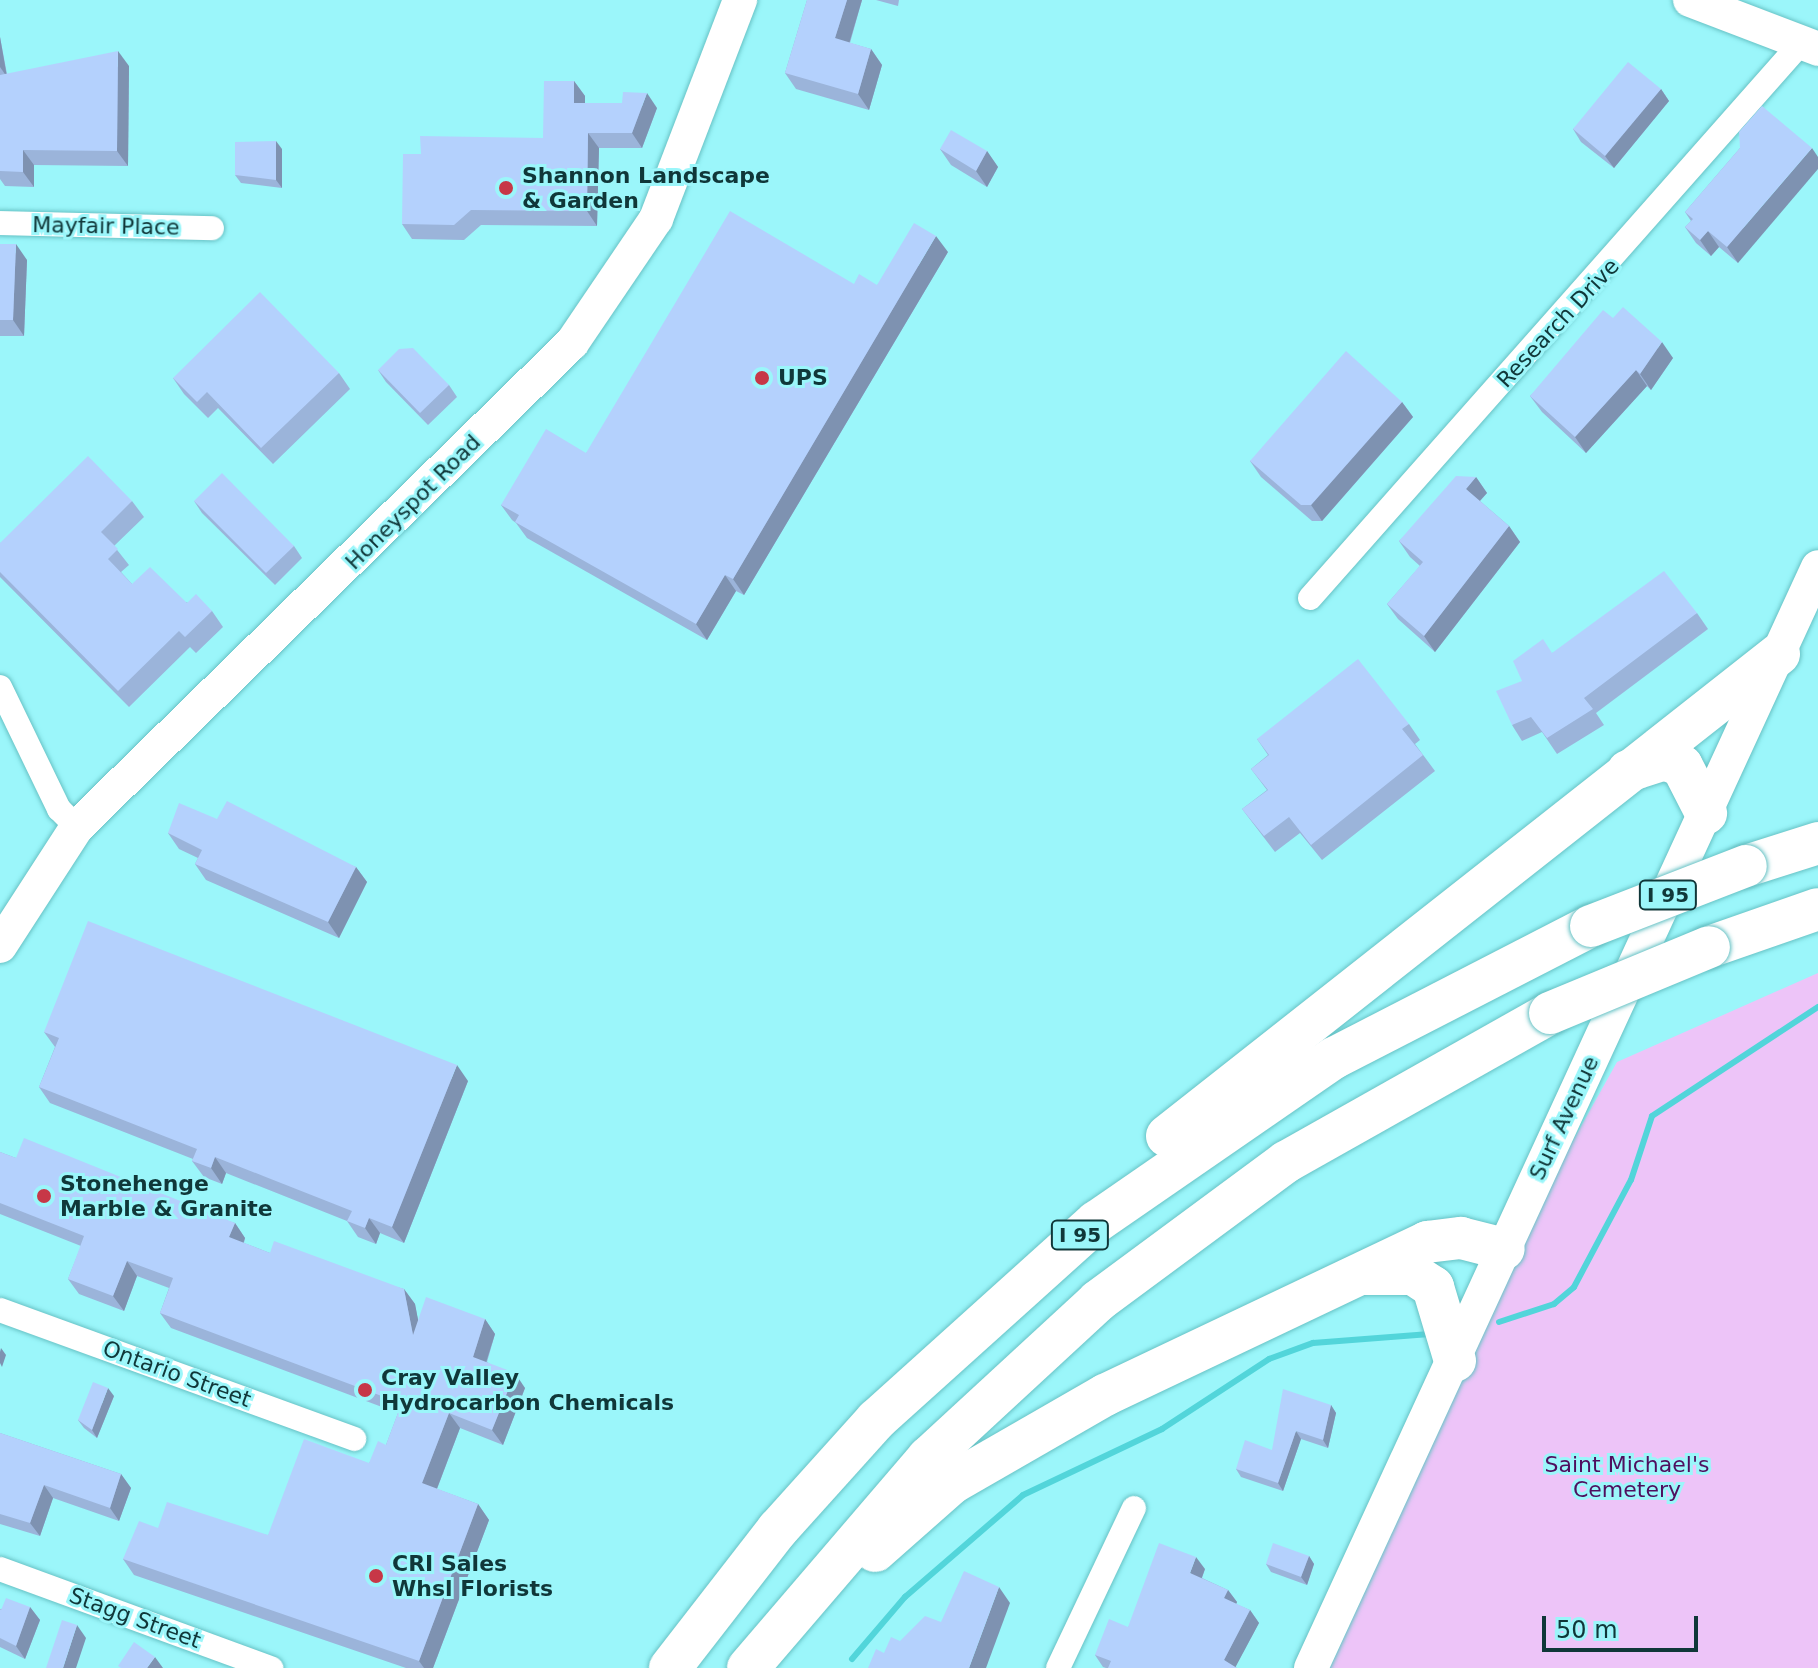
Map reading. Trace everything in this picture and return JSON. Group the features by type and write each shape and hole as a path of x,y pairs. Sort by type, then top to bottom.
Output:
{"highway":[{"path":"930,1367 1133,1164 1626,771 1779,654"},
{"path":"1626,771 1664,759 1682,766 1706,813"},
{"name":"I 95","path":"670,1668 778,1529 930,1367 1096,1222 1246,1113 1397,1022 1591,926 1746,866 1818,843"},
{"name":"I 95","path":"748,1668 928,1458 1098,1301 1286,1162 1550,1013 1709,947 1818,909"},
{"path":"766,1668 897,1529 964,1475 1105,1395 1441,1239 1504,1249"},
{"path":"1364,1274 1396,1271 1433,1287 1455,1361"}],"main road":[{"name":"Honeyspot Road","path":"0,946 77,827 572,343 656,219 740,0"},
{"path":"1690,0 1809,46"},
{"name":"Surf Avenue","path":"1311,1668 1818,567"}],"street":[{"name":"Research Drive","path":"1310,598 1809,46"},
{"name":"Mayfair Place","path":"0,223 212,228"},
{"path":"0,687 59,809 77,827"},
{"name":"Ontario Street","path":"0,1310 354,1439"},
{"path":"1058,1668 1134,1508"},
{"name":"Stagg Street","path":"0,1569 271,1668"}],"green space":[{"name":"Saint Michael's Cemetery","path":"1818,973 1818,1668 1330,1668 1565,1155 1617,1062"}],"building":[{"path":"807,0 847,0 835,38 871,49 858,94 785,73"},
{"path":"118,51 117,151 23,150 23,172 0,171 0,75"},
{"path":"1628,62 1661,89 1605,156 1573,129"},
{"path":"544,81 574,81 574,103 622,103 623,92 647,93 632,133 588,133 587,211 471,210 454,225 402,224 403,154 421,154 420,136 543,138"},
{"path":"1762,106 1812,148 1727,247 1708,231 1700,240 1685,227 1693,219 1685,212 1740,148 1739,132"},
{"path":"951,130 987,151 976,171 940,149"},
{"path":"276,141 276,180 235,175 235,142"},
{"name":"UPS","path":"730,211 854,284 859,274 877,285 914,223 936,236 733,579 725,575 696,624 515,522 519,515 501,505 546,429 586,453"},
{"path":"0,244 16,244 13,320 0,320"},
{"path":"260,292 339,373 261,448 207,392 197,402 173,378"},
{"path":"1623,307 1662,342 1640,374 1636,370 1575,437 1530,396 1603,310 1613,318"},
{"path":"413,348 449,385 420,413 378,370 399,349"},
{"path":"1346,351 1402,402 1311,505 1301,505 1250,461"},
{"path":"88,456 132,501 101,532 118,549 108,559 132,584 150,567 187,603 196,594 212,611 185,637 179,631 118,691 0,572 0,543"},
{"path":"222,473 294,546 266,573 194,501"},
{"path":"1456,476 1476,477 1466,489 1509,526 1424,636 1387,604 1423,562 1399,541"},
{"path":"1664,571 1697,613 1584,698 1593,709 1547,738 1531,717 1512,725 1496,691 1522,681 1513,661 1543,639 1552,653"},
{"path":"1358,659 1409,724 1402,729 1423,755 1311,845 1289,817 1264,836 1242,809 1268,790 1251,769 1269,755 1257,739"},
{"path":"227,801 356,867 328,922 195,864 202,850 168,833 179,803 217,819"},
{"path":"88,921 457,1065 392,1227 369,1218 365,1228 347,1221 352,1211 215,1157 211,1168 192,1161 197,1149 39,1087 59,1038 44,1032"},
{"path":"24,1138 235,1223 229,1237 270,1253 274,1241 404,1289 413,1335 426,1297 485,1319 473,1357 515,1373 492,1430 449,1413 422,1483 478,1504 419,1661 123,1559 139,1521 158,1528 167,1502 268,1535 304,1439 369,1463 378,1441 386,1445 399,1410 395,1401 160,1313 173,1278 127,1261 113,1296 68,1279 84,1236 0,1203 0,1152 16,1158"},
{"path":"93,1382 108,1388 92,1430 78,1420"},
{"path":"1283,1389 1331,1405 1323,1440 1296,1431 1278,1483 1236,1469 1245,1440 1272,1450"},
{"path":"0,1433 121,1474 110,1508 44,1485 30,1523 0,1514"},
{"path":"1159,1543 1196,1557 1190,1573 1228,1590 1224,1598 1250,1610 1224,1660 1237,1668 1108,1668 1111,1661 1095,1655 1109,1619 1128,1627"},
{"path":"1273,1543 1309,1556 1301,1577 1266,1564"},
{"path":"964,1571 999,1587 969,1668 868,1668 876,1649 884,1653 891,1637 900,1641 925,1616 941,1622"},
{"path":"6,1598 30,1607 16,1646 0,1638 0,1609"},
{"path":"62,1620 77,1625 63,1668 46,1668"},
{"path":"134,1642 155,1657 147,1668 121,1668 118,1666"}],"waterway":[{"path":"1499,1322 1554,1304 1574,1287 1631,1180 1652,1116 1818,1007"},
{"path":"852,1659 905,1597 1023,1495 1162,1429 1269,1359 1313,1343 1430,1334"}],"place":[{"name":"Shannon Landscape & Garden","path":"506,188"},
{"name":"UPS","path":"762,378"},
{"name":"Stonehenge Marble & Granite","path":"44,1196"},
{"name":"Cray Valley Hydrocarbon Chemicals","path":"365,1390"},
{"name":"CRI Sales Whsl Florists","path":"376,1576"}]}
